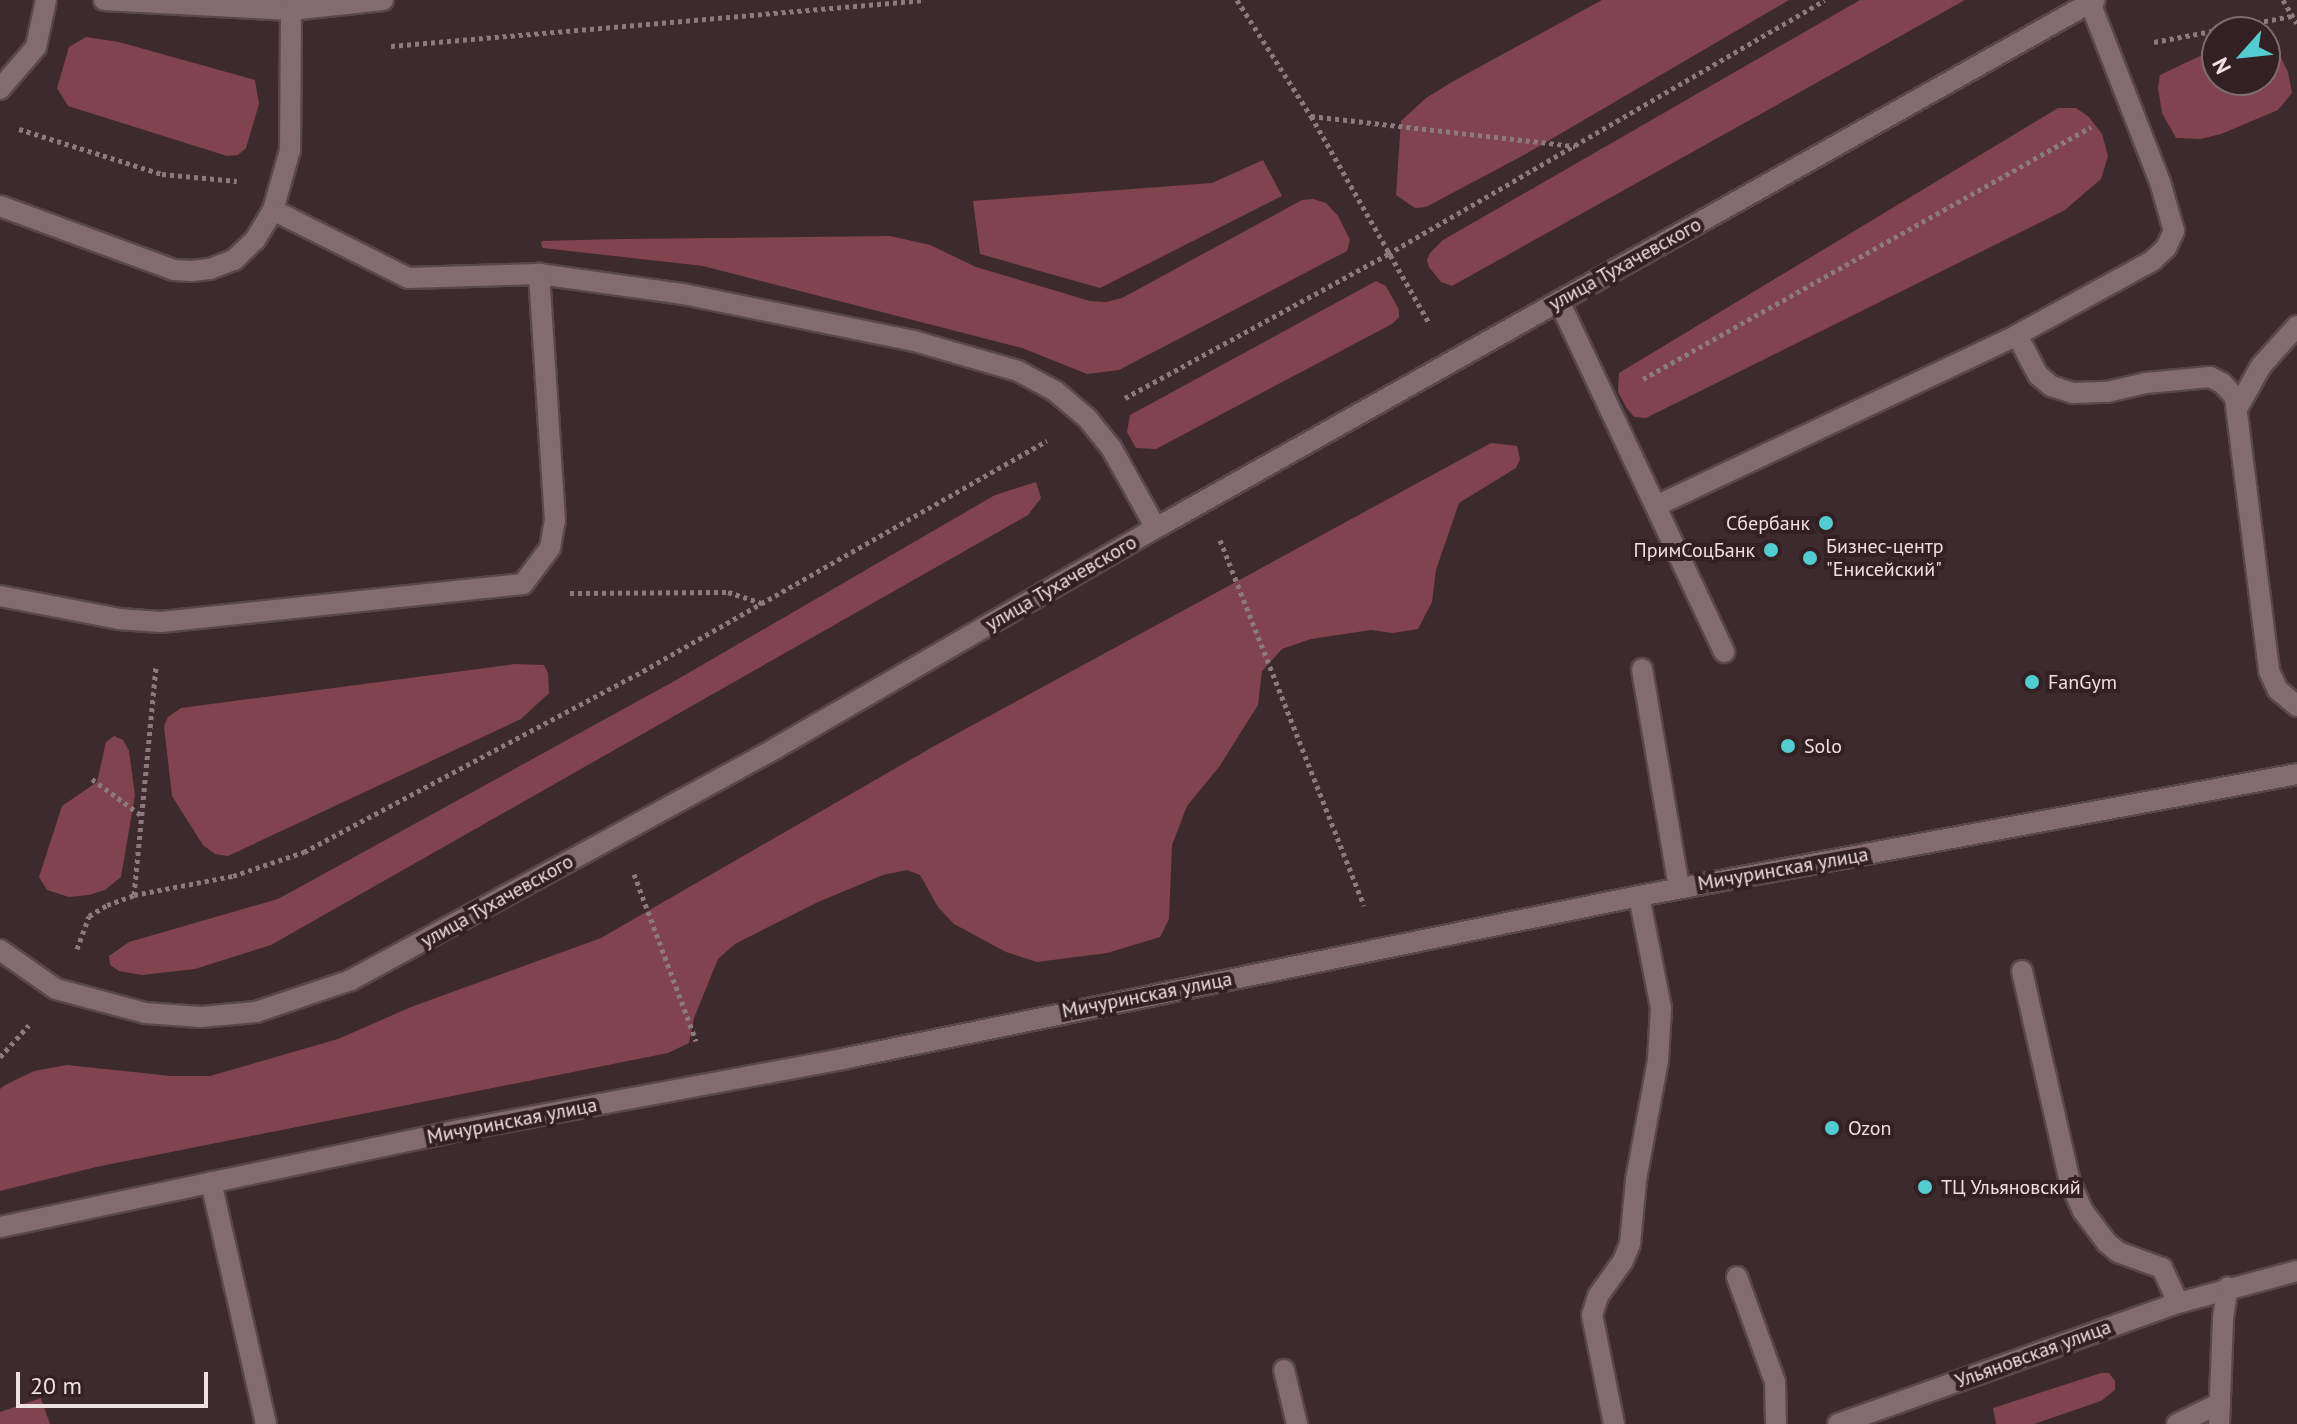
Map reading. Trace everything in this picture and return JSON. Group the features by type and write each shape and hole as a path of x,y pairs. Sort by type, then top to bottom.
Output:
{"street":[{"path":"0,89 36,47 46,0"},
{"path":"104,0 291,10 383,0"},
{"path":"1656,506 2017,335 2152,261 2166,248 2174,231 2170,210 2092,1"},
{"name":"улица Тухачевского","path":"0,950 56,989 145,1013 201,1017 256,1012 351,980 776,748 1156,528 2092,1"},
{"path":"0,206 174,270 210,269 234,260 255,240 273,210 290,150 291,10"},
{"path":"273,210 408,278 539,274 683,294 914,341 1018,371 1055,391 1087,418 1112,449 1156,528"},
{"path":"0,596 119,619 161,622 523,584 550,548 555,521 539,274"},
{"path":"1559,301 1724,652"},
{"path":"2238,407 2261,366 2297,326"},
{"path":"2017,335 2038,375 2051,386 2073,393 2107,392 2146,383 2210,377 2229,390 2238,407 2269,671 2278,690 2297,706"},
{"path":"1642,669 1679,888"},
{"name":"Мичуринская улица","path":"0,1227 449,1132 711,1083 1679,888 2297,774"},
{"path":"1614,1424 1592,1315 1598,1296 1623,1261 1630,1244 1636,1180 1658,1060 1661,1008 1639,896"},
{"path":"2022,971 2070,1182 2083,1211 2107,1243 2118,1252 2162,1268 2178,1303"},
{"path":"211,1182 266,1424"},
{"name":"Ульяновская улица","path":"1838,1424 2178,1303 2228,1287 2297,1271"},
{"path":"1737,1277 1775,1382 1776,1424"},
{"path":"2177,1424 2220,1414 2223,1318 2228,1287"},
{"path":"1284,1370 1297,1424"}],"path":[{"path":"381,47 925,0"},
{"path":"1237,0 1311,116 1451,362"},
{"path":"56,989 75,956 89,916 107,905 134,895 233,876 304,852 763,603 1087,418 1388,254 1825,0"},
{"path":"2283,0 2297,23"},
{"path":"2109,50 2291,16"},
{"path":"1607,400 2131,105"},
{"path":"1311,116 1576,147"},
{"path":"12,123 24,133 162,174 245,182 283,178"},
{"path":"1204,501 1312,767 1379,949"},
{"path":"633,595 728,592 763,603"},
{"path":"134,895 161,622"},
{"path":"92,779 142,816"},
{"path":"619,834 669,958 711,1083"},
{"path":"0,1057 21,1036"}],"shaded area":[{"path":"1602,0 1789,0 1524,155 1426,207 1415,208 1396,195 1401,121 1426,98 1452,82"},
{"path":"1860,0 1965,0 1452,286 1441,282 1429,267 1427,260 1430,253 1443,240"},
{"path":"86,37 119,42 255,80 259,104 246,148 238,155 227,156 68,106 57,88 69,47"},
{"path":"2201,56 2201,96 2281,96 2281,58 2288,72 2292,93 2278,110 2221,134 2200,139 2176,138 2162,113 2158,88 2160,75"},
{"path":"2058,108 2076,108 2089,117 2102,134 2108,156 2101,179 2065,210 1646,418 1634,417 1626,407 1618,392 1619,373"},
{"path":"1263,160 1282,196 1100,288 980,254 973,201 1212,183"},
{"path":"1302,200 1326,203 1338,216 1350,240 1347,251 1119,370 1087,374 1022,348 703,266 543,248 541,244 542,241 621,239 890,236 930,245 976,267 1090,301 1106,302 1122,298"},
{"path":"1376,281 1386,286 1399,310 1399,317 1392,324 1156,449 1136,448 1127,432 1130,415"},
{"path":"1491,443 1517,446 1520,459 1516,468 1459,503 1436,570 1432,602 1418,629 1393,633 1371,630 1311,639 1282,649 1262,671 1258,705 1219,767 1187,806 1172,845 1169,919 1160,937 1107,953 1037,962 1006,952 954,924 938,907 920,875 907,870 883,875 818,902 735,944 718,959 694,1018 689,1043 668,1053 96,1167 0,1191 0,1089 5,1085 34,1071 67,1065 171,1076 210,1076 338,1039 411,1007 601,938 936,745"},
{"path":"1036,482 1041,498 1028,515 271,945 195,969 142,975 119,971 110,965 109,956 129,942 278,899 678,679 995,495"},
{"path":"515,664 544,665 548,673 549,693 521,719 228,856 215,854 203,845 172,796 164,726 168,717 181,708"},
{"path":"114,736 123,740 129,751 135,795 121,877 105,890 89,895 69,897 47,890 39,877 62,806 97,782 106,742"},
{"path":"2109,1373 2115,1381 2115,1390 2101,1401 2034,1424 1996,1424 1993,1408"},
{"path":"41,1398 50,1424 0,1424 0,1412"}],"place":[{"name":"Сбербанк","path":"1826,523"},
{"name":"ПримСоцБанк","path":"1771,550"},
{"name":"Бизнес-центр \"Енисейский\"","path":"1810,558"},
{"name":"FanGym","path":"2032,682"},
{"name":"Solo","path":"1788,746"},
{"name":"Ozon","path":"1832,1128"},
{"name":"ТЦ Ульяновский","path":"1925,1187"}]}
